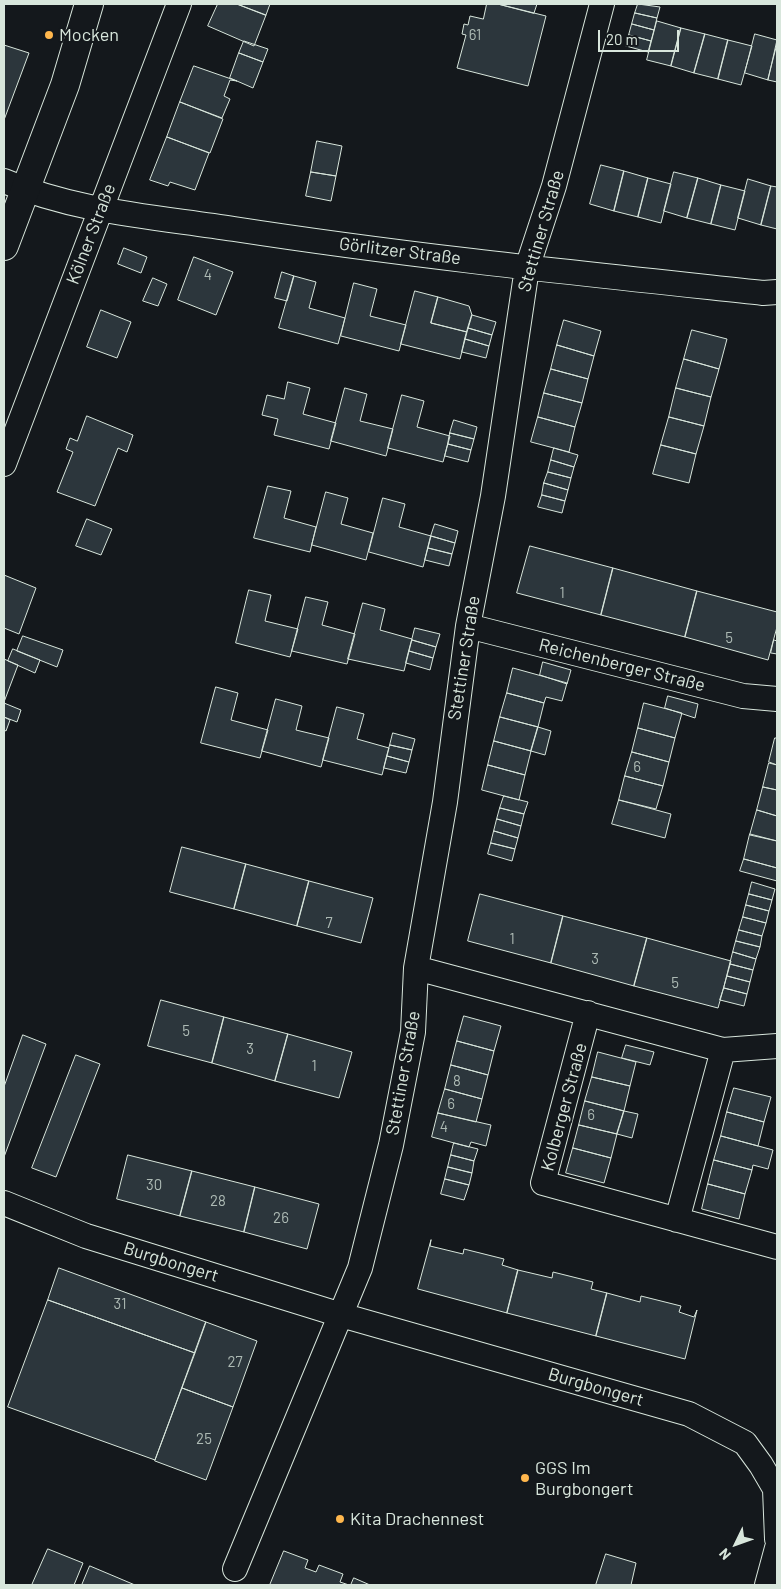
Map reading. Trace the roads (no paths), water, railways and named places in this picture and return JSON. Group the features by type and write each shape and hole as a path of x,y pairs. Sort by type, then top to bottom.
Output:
{"main road":[{"path":"4,246 14,185 65,85 89,4"}],"street":[{"name":"Kölner Straße","path":"4,464 179,4"},
{"name":"Stettiner Straße","path":"341,1315 360,1268 391,1145 413,1032 416,968 445,802 468,626 493,496 527,268 554,186 602,4"},
{"name":"Görlitzer Straße","path":"14,185 73,204 273,235 527,268 763,293 777,292"},
{"name":"Reichenberger Straße","path":"468,626 743,696 777,699"},
{"path":"416,968 723,1050 777,1046"},
{"name":"Kolberger Straße","path":"588,1013 543,1183 777,1247"},
{"path":"677,1220 723,1050"},
{"name":"Burgbongert","path":"4,1203 86,1236 341,1315 689,1414 745,1443 762,1465 774,1489 777,1539"},
{"path":"236,1569 341,1315"},
{"path":"767,1585 777,1548"}],"place":[{"name":"Mocken","path":"49,35"},
{"name":"GGS Im Burgbongert","path":"525,1478"},
{"name":"Kita Drachennest","path":"340,1519"}]}
